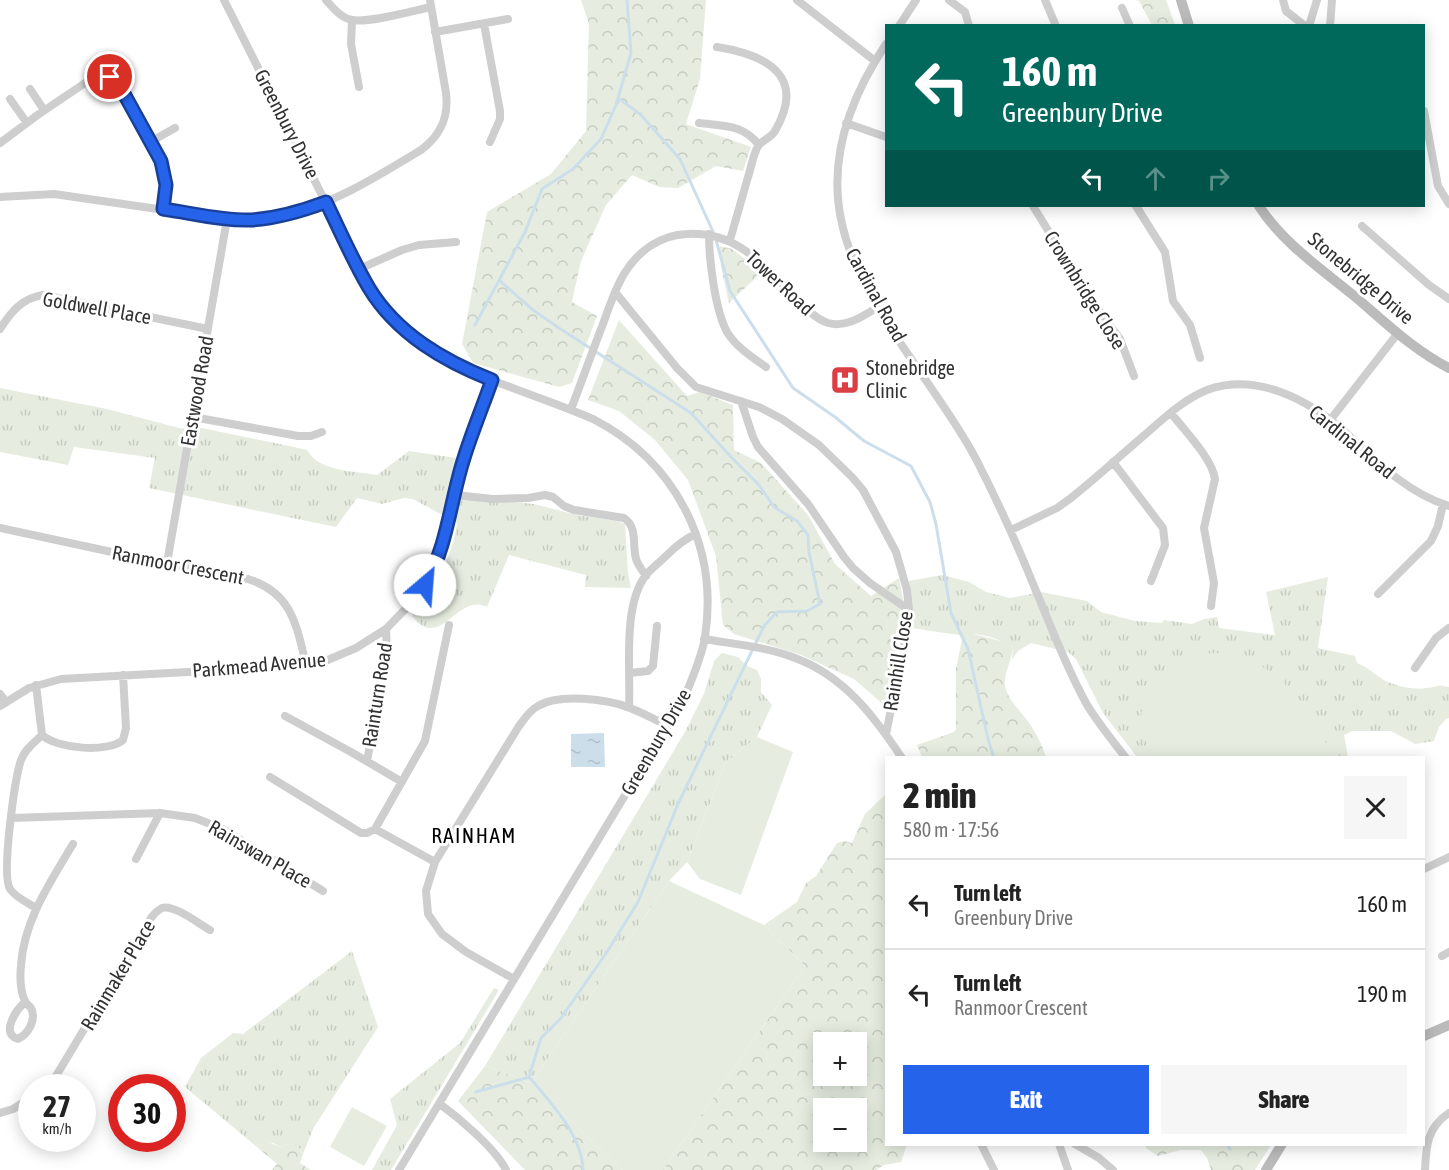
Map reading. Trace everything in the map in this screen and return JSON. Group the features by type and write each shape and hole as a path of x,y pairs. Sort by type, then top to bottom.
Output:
{"street":[{"name":"Greenbury Drive","path":"224,0 359,269 381,305 421,344 442,358 492,380 571,409 611,428 644,452 677,495 696,534 705,570 708,591 704,639 692,680 669,726 399,1170"},
{"path":"0,197 54,194 227,219 253,220 282,216 326,202 421,150 438,133 445,122 448,108 430,3 370,19 352,20 334,10 326,0"},
{"path":"798,0 875,61"},
{"path":"900,24 916,0"},
{"path":"949,0 965,12 968,24"},
{"path":"1045,0 1055,24"},
{"path":"1181,0 1188,24"},
{"path":"1283,0 1286,11 1302,24"},
{"path":"1311,24 1317,0"},
{"path":"1330,24 1332,0"},
{"path":"1122,8 1129,24"},
{"path":"435,32 508,19"},
{"path":"352,20 351,44 359,87"},
{"path":"483,24 500,111 500,119 490,142"},
{"name":"Cardinal Road","path":"885,46 875,61 846,123 838,173 840,219 859,272 878,307 963,438 1011,530 1065,661 1086,704 1125,756"},
{"path":"717,47 741,51 761,59 786,84 788,91 774,133 759,145 730,240"},
{"path":"0,143 94,77 110,77 117,81 161,161 166,185 163,209"},
{"path":"30,89 44,110"},
{"path":"10,99 27,123"},
{"path":"1425,116 1438,186 1449,204"},
{"path":"699,123 740,129 748,132 759,145"},
{"path":"846,123 885,137"},
{"path":"150,142 175,128"},
{"name":"Crownbridge Close","path":"1035,207 1086,292 1120,339 1134,376"},
{"path":"1138,207 1165,252 1173,301 1190,325 1200,358"},
{"name":"Stonebridge Drive","path":"1260,207 1285,238 1398,333 1435,361 1449,368"},
{"name":"Eastwood Road","path":"167,563 227,219"},
{"path":"1362,226 1429,285 1449,299"},
{"name":"Tower Road","path":"571,409 615,292 632,263 655,242 681,234 708,234 730,240 750,253 809,311 827,322 846,323 878,307"},
{"path":"708,234 711,270 722,320 727,332 742,349 766,367"},
{"path":"359,269 419,245 456,242"},
{"name":"Rainhill Close","path":"615,292 677,368 696,387 759,407 782,419 819,445 863,490 896,552 907,590 909,610 908,626 886,734"},
{"name":"Goldwell Place","path":"0,329 8,316 24,302 43,295 208,329"},
{"path":"1330,419 1398,333"},
{"name":"Parkmead Avenue","path":"3,704 36,685 61,678 306,664 336,658 386,629 415,599 435,568 443,546 463,459 492,380"},
{"name":"Cardinal Road","path":"1011,530 1057,508 1172,413 1209,390 1240,385 1276,389 1310,406 1330,419 1403,482 1446,505"},
{"path":"741,401 758,447 808,504 844,557 870,583 909,610"},
{"path":"1172,413 1206,458 1214,473 1215,479 1204,528 1214,583 1211,606"},
{"path":"193,417 298,436 310,436 322,432"},
{"path":"1113,462 1163,528 1165,544 1151,581"},
{"path":"455,495 493,499 545,495 553,497 564,506 583,513 624,518 633,531 636,561 646,576"},
{"path":"1378,594 1431,541 1446,505"},
{"name":"Ranmoor Crescent","path":"0,528 262,583 276,592 286,604 295,622 306,664"},
{"path":"629,707 629,642 636,598 646,576 684,538 696,534"},
{"path":"270,777 361,833 375,829 425,741 449,625"},
{"path":"630,673 648,671 653,666 657,626"},
{"path":"1415,668 1436,638 1449,628"},
{"name":"Rainturn Road","path":"367,761 387,654 386,629"},
{"path":"704,639 779,653 811,665 843,686 867,708 901,756"},
{"path":"36,685 42,735 51,742 70,747 115,746 121,742 126,728 123,675"},
{"path":"0,694 3,704"},
{"path":"514,979 466,952 442,934 434,924 428,914 426,891 435,862 519,726 529,713 548,701 561,699 608,702 629,707 669,726"},
{"name":"Rainturn Road","path":"285,716 402,782"},
{"path":"36,908 15,895 6,880 21,759 42,735"},
{"path":"136,859 160,813"},
{"name":"Rainswan Place","path":"12,818 160,813 195,818 223,829 323,891"},
{"path":"375,829 435,862"},
{"path":"25,1002 21,984 21,960 36,908 73,844"},
{"path":"1425,869 1449,857"},
{"name":"Rainmaker Place","path":"57,1074 157,911 164,907 173,908 210,930"},
{"path":"1425,1036 1449,1025"},
{"path":"440,1104 475,1134 506,1170"},
{"path":"0,1113 18,1106"},
{"path":"1425,1170 1427,1142 1431,1131 1449,1113"},
{"path":"982,1146 994,1170"},
{"path":"1060,1146 1068,1170"},
{"path":"1078,1146 1099,1158 1113,1170"},
{"path":"1266,1170 1281,1146"}],"green space":[{"path":"581,0 706,0 700,79 686,124 751,147 743,171 716,166 678,188 659,187 632,175 606,205 581,261 572,302 597,316 572,383 559,387 473,363 462,344 487,212 551,174 586,131 589,24"},
{"path":"1136,0 1166,0 1175,24 1151,24 1139,1"},
{"path":"720,246 732,249 762,272 729,303 721,267"},
{"path":"619,320 687,396 700,392 733,405 734,450 761,463 808,515 835,564 871,596 899,578 905,610 885,706 854,679 801,655 734,634 723,625 716,556 688,480 655,440 619,411 588,400"},
{"path":"0,388 107,409 183,429 202,428 307,450 320,463 348,471 377,475 409,451 456,458 450,496 534,504 625,524 631,588 585,587 586,575 509,555 487,607 473,605 465,608 444,624 429,628 421,625 412,616 428,595 441,572 451,549 457,523 413,499 404,498 382,504 357,498 336,527 149,488 155,458 74,447 68,465 0,452"},
{"path":"942,575 969,582 986,592 1010,598 1041,592 1087,601 1101,612 1135,621 1162,623 1164,620 1192,624 1217,617 1219,628 1275,635 1266,592 1328,577 1318,648 1355,656 1357,663 1383,680 1397,685 1418,689 1449,687 1449,718 1439,727 1434,741 1415,744 1391,731 1353,731 1344,735 1348,756 1136,756 1103,713 1076,659 1068,652 1031,643 1018,651 1012,660 1013,648 989,637 974,634 971,639 962,639 959,635 911,628 913,612 909,581"},
{"path":"970,635 1005,642 1013,648 1006,675 1006,689 1010,699 1035,733 1046,756 922,756 917,745 954,732 956,729 956,669 962,639 970,639"},
{"path":"722,653 738,657 747,666 757,670 761,679 761,692 772,705 757,737 726,762 687,862 669,881 531,1083 485,1066 685,732 704,694 714,661"},
{"path":"1223,653 1254,662 1268,670 1302,703 1319,729 1332,756 1149,756 1141,713 1156,677 1194,654"},
{"path":"757,737 793,752 741,895 700,879 687,862 726,762"},
{"path":"885,795 885,1146 907,1146 901,1162 884,1165 876,1170 663,1170 805,966 764,925 797,902 806,883 816,876 837,843 844,841 852,843 865,814"},
{"path":"669,881 764,925 805,966 663,1170 622,1170 531,1083"},
{"path":"352,951 378,1027 313,1129 303,1154 297,1145 289,1144 280,1147 273,1143 260,1142 257,1147 186,1088 201,1058 233,1033 243,1034"},
{"path":"494,988 499,990 391,1170 372,1170 397,1125 390,1099 460,1043"},
{"path":"485,1066 531,1083 622,1170 525,1170 458,1101"},
{"path":"352,1107 387,1126 364,1166 330,1147"},
{"path":"266,1141 280,1147 289,1144 297,1145 303,1154 300,1163 311,1170 272,1170 277,1164 257,1147 260,1142"},
{"path":"1146,1146 1270,1146 1255,1170 1211,1170 1201,1150 1181,1150 1158,1156"}],"water":[{"path":"604,733 605,767 571,767 571,734"}],"waterway":[{"path":"475,325 525,232 542,189 573,169 601,139 616,105 631,53 627,0"},
{"path":"618,98 640,114 680,159 715,236 730,291 793,388 835,417 864,441 911,466 930,502 936,524 951,613 968,649 993,756"},
{"path":"500,281 533,310 559,328 691,413 759,485 774,507 797,521 808,535 809,552 820,604 807,611 777,612 764,626 678,804 638,902 607,952 561,1018 541,1038 529,1077 571,1132 577,1144 583,1170"},
{"path":"476,1092 529,1077"}],"place":[{"name":"Stonebridge Clinic","path":"845,380"}],"district":[{"name":"RAINHAM","path":"474,836"}],"route":[{"path":"110,77 117,81 161,161 166,185 163,209 227,219 253,220 282,216 326,202 359,269 381,305 421,344 442,358 492,380 463,459 443,546 435,568 425,585"}]}
